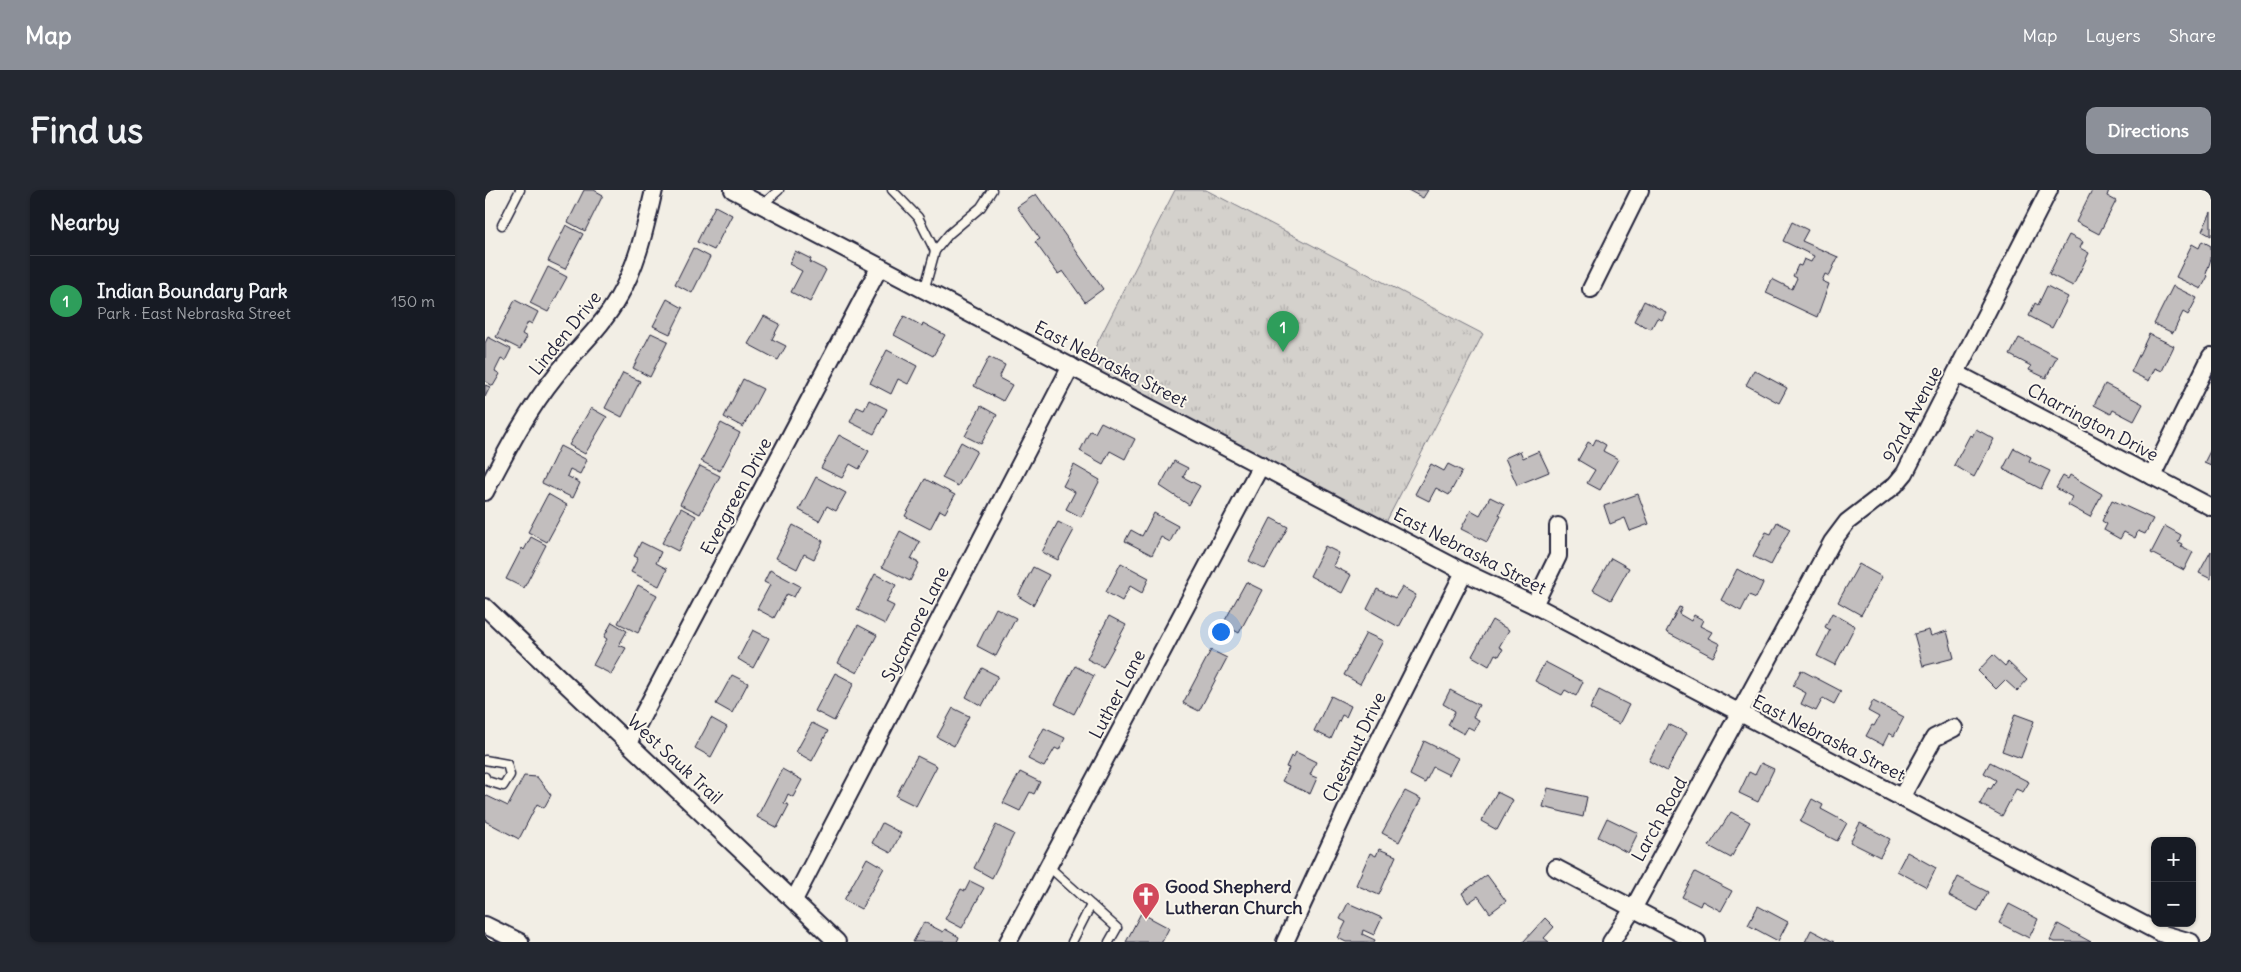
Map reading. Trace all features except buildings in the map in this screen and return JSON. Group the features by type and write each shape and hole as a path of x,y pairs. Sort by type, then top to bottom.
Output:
{"street":[{"name":"Linden Drive","path":"485,492 537,401 619,297 641,246 654,190"},
{"name":"East Nebraska Street","path":"733,190 879,268 1465,572 1534,605 2160,933 2191,942"},
{"path":"1591,289 1640,190"},
{"name":"92nd Avenue","path":"1739,714 1832,542 1847,522 1895,485 1905,473 2049,190"},
{"name":"Evergreen Drive","path":"628,742 879,268"},
{"path":"2152,476 2211,356"},
{"name":"Sycamore Lane","path":"794,900 1071,366"},
{"name":"Charrington Drive","path":"1956,373 2211,507"},
{"name":"Luther Lane","path":"1008,942 1261,465"},
{"path":"1534,605 1558,556 1558,526"},
{"name":"Chestnut Drive","path":"1285,942 1369,760 1465,572"},
{"name":"West Sauk Trail","path":"485,607 837,942"},
{"name":"Larch Road","path":"1611,942 1633,909 1739,714"},
{"path":"1901,798 1934,738 1954,728"},
{"path":"1556,868 1697,942"},
{"path":"485,925 520,942"}],"lane":[{"path":"501,225 520,190"},
{"path":"762,206 779,190"},
{"path":"892,190 918,217 935,251"},
{"path":"924,291 935,251 949,234 981,207 992,190"},
{"path":"485,760 507,764 510,775 503,786 487,781 485,777"},
{"path":"1048,866 1117,928 1109,942"},
{"path":"1072,942 1091,905"}],"green space":[{"path":"1175,190 1206,190 1483,334 1384,526 1084,369"}],"place":[{"name":"Indian Boundary Park","path":"1283,352"},
{"name":"Good Shepherd Lutheran Church","path":"1146,920"}]}
